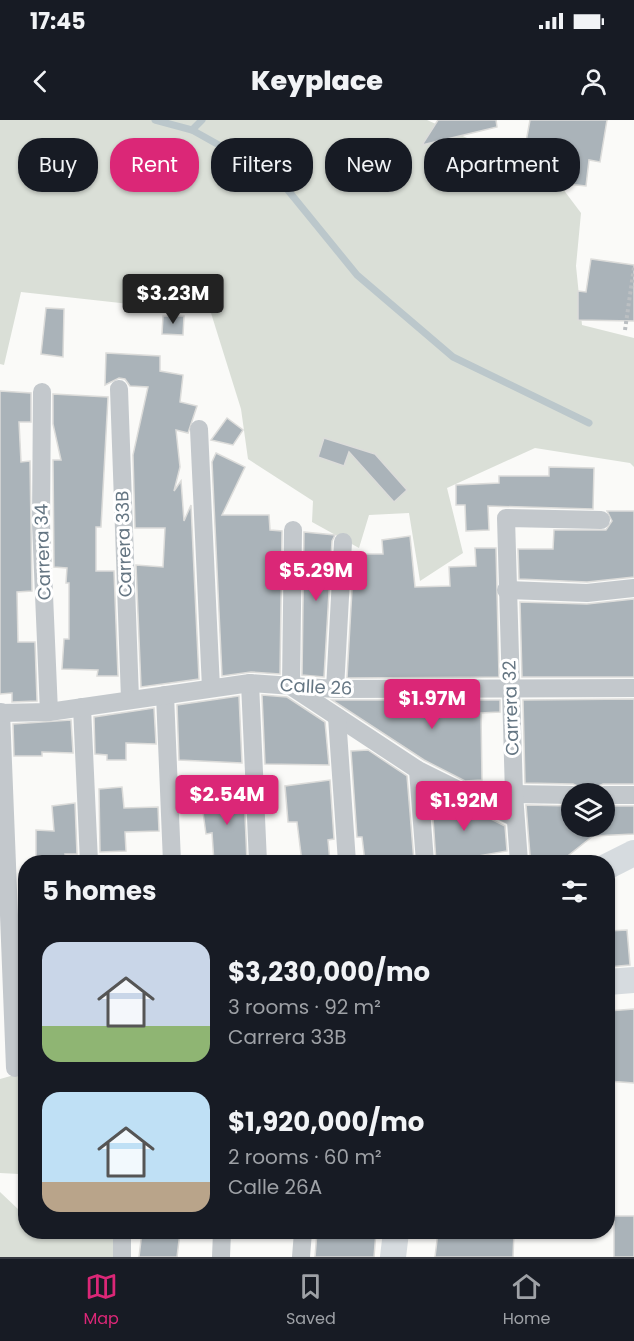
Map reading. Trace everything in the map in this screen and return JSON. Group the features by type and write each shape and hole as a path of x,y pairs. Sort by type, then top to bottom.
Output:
{"main road":[{"path":"615,862 634,853"},
{"path":"615,981 634,980"},
{"path":"393,1257 395,1239"}],"street":[{"name":"Carrera 33B","path":"119,389 130,699"},
{"name":"Carrera 34","path":"42,392 41,524 49,712"},
{"path":"199,429 211,688"},
{"name":"Carrera 32","path":"518,855 506,591 506,518 601,520"},
{"path":"293,530 291,686 418,770 515,818"},
{"path":"335,689 343,542"},
{"path":"506,591 588,593 634,588"},
{"name":"Calle 26","path":"1,712 49,712 250,683 335,689 634,688"},
{"path":"250,683 258,855"},
{"path":"165,695 172,855"},
{"path":"82,707 89,855"},
{"path":"1,712 13,1069"},
{"path":"337,717 347,855"},
{"path":"418,770 424,855"},
{"path":"514,794 561,795"},
{"path":"615,795 634,795"},
{"path":"122,1239 122,1257"},
{"path":"221,1257 222,1239"},
{"path":"301,1257 302,1239"}],"path":[{"path":"625,330 634,267"}],"shaded area":[{"path":"0,120 427,120 467,138 424,138 424,192 565,192 581,213 576,266 582,325 634,338 634,467 630,463 535,448 447,488 463,553 420,581 409,513 369,515 359,548 312,522 313,501 248,459 241,409 211,313 21,292 4,365 0,364"},
{"path":"18,1074 18,1174 0,1173 0,1079"},
{"path":"0,1192 18,1209 18,1239 119,1239 115,1257 0,1257"}],"building":[{"path":"438,120 496,120 497,127 451,138 426,138"},
{"path":"530,120 607,120 600,162 589,160 586,186 580,185 580,138 527,138"},
{"path":"591,259 634,265 634,321 578,320 578,291 586,292"},
{"path":"46,308 64,309 63,357 41,354"},
{"path":"163,316 184,316 183,335 162,334"},
{"path":"106,353 160,356 160,371 183,375 180,402 197,406 188,433 176,430 180,467 174,491 181,481 184,521 191,505 199,679 141,687 136,565 163,567 165,528 135,528 133,455 148,387 130,386 125,379 119,378 105,385"},
{"path":"0,391 31,393 31,422 19,422 21,462 30,461 32,591 17,592 18,642 35,642 37,701 12,702 12,693 0,694"},
{"path":"53,394 108,397 101,527 96,527 96,571 114,571 118,676 97,676 98,670 62,669 64,639 69,639 69,583 66,583 67,568 54,567 53,460 61,460 53,424"},
{"path":"227,418 243,430 233,445 211,440"},
{"path":"324,438 375,454 407,490 394,502 349,452 344,466 318,457"},
{"path":"216,453 245,467 222,515 269,515 270,530 282,531 280,674 251,672 222,676 212,462"},
{"path":"549,467 594,468 593,509 488,506 489,530 466,531 465,505 456,505 456,485 499,483 499,476 549,476"},
{"path":"607,511 634,511 634,577 587,582 519,579 518,549 553,549 554,530 606,530 612,521"},
{"path":"304,532 335,535 332,541 324,677 302,675"},
{"path":"410,536 415,587 450,586 449,567 476,566 475,548 496,548 499,677 347,678 354,554 383,554 382,540"},
{"path":"634,599 634,677 522,677 520,602 587,604"},
{"path":"262,695 287,697 325,722 329,765 265,764"},
{"path":"239,696 242,763 179,760 177,705"},
{"path":"634,699 634,784 525,783 523,700"},
{"path":"332,700 500,700 500,712 481,713 482,780 465,781 424,760"},
{"path":"154,708 156,744 126,743 126,760 107,760 107,755 95,754 94,717"},
{"path":"71,720 73,753 42,752 42,756 14,756 13,724"},
{"path":"368,750 407,776 413,855 364,855 362,837 357,837 351,751"},
{"path":"330,780 334,839 328,840 329,855 301,855 297,822 288,822 285,786"},
{"path":"122,787 124,808 158,807 159,831 125,832 126,851 100,852 99,789"},
{"path":"431,789 505,826 507,851 484,855 436,855"},
{"path":"244,792 247,855 214,855 212,833 206,834 201,798"},
{"path":"75,803 77,854 36,855 36,830 54,831 52,806"},
{"path":"526,805 561,806 561,837 592,837 569,855 530,855"},
{"path":"615,806 634,806 634,834 615,835"},
{"path":"627,930 630,965 615,966 615,931"},
{"path":"634,1009 634,1083 615,1082 615,1010"},
{"path":"615,1216 634,1216 634,1257 614,1257"},
{"path":"141,1239 179,1239 177,1257 139,1257"},
{"path":"316,1239 375,1239 374,1257 315,1257"},
{"path":"437,1239 514,1239 513,1257 435,1257"}],"waterway":[{"path":"155,120 192,130 202,120"},
{"path":"192,130 278,178 357,275 453,357 589,423"}]}
